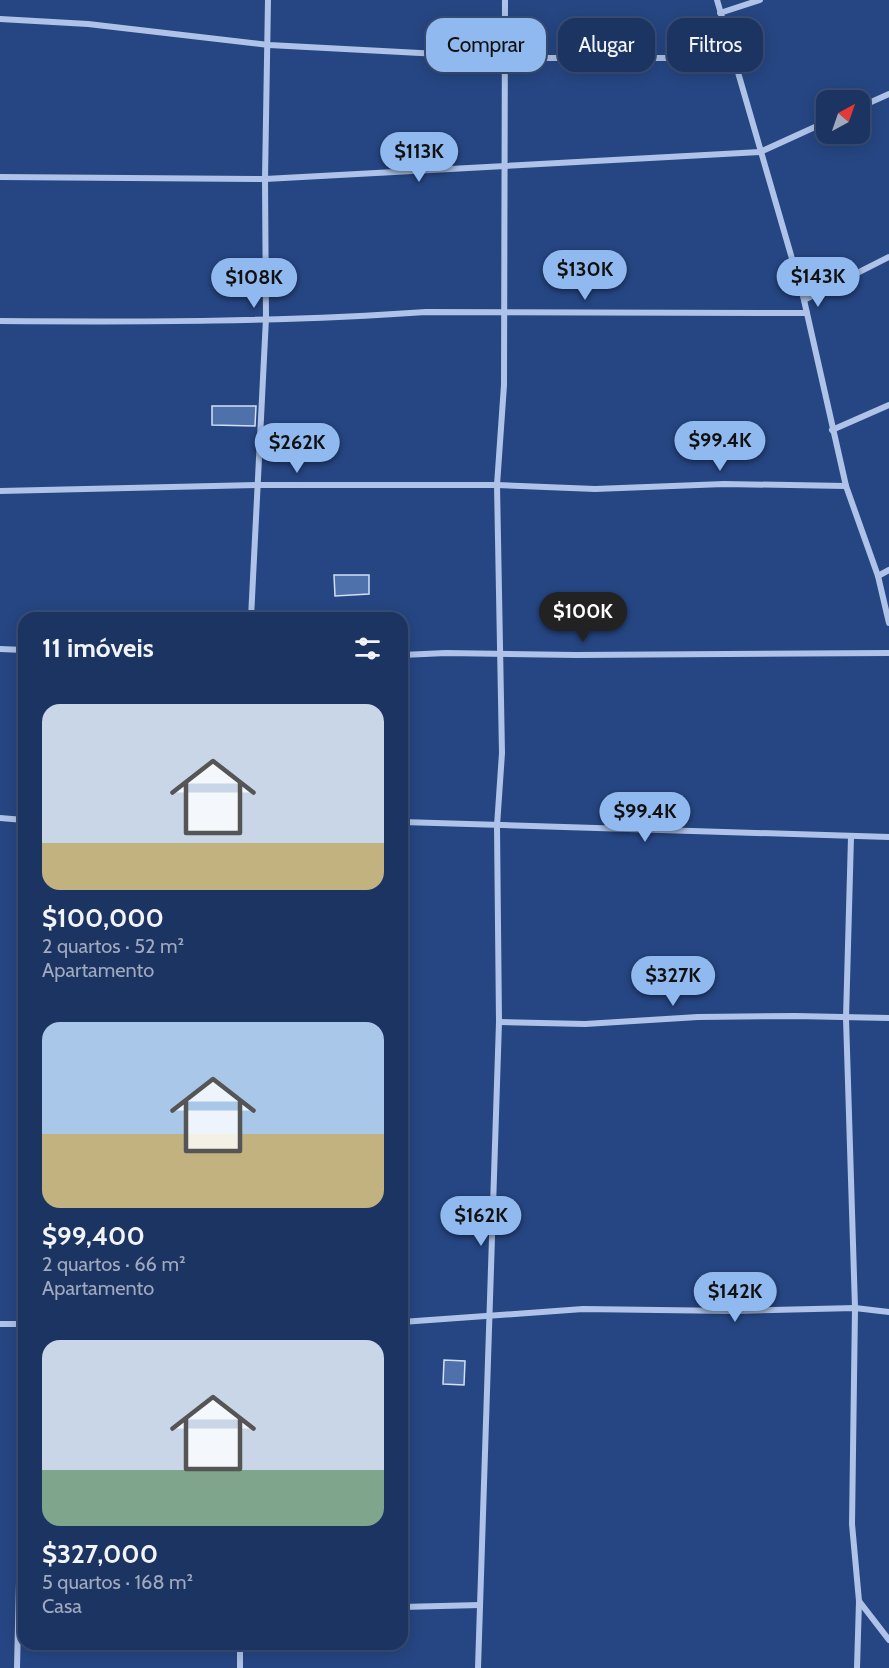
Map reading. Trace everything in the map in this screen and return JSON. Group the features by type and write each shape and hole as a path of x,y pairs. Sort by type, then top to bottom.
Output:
{"street":[{"path":"251,612 266,318 264,179 269,45 268,0"},
{"path":"505,0 505,18"},
{"path":"717,0 721,18"},
{"path":"720,13 760,0"},
{"path":"0,19 88,24 269,45 426,53"},
{"path":"546,57 667,58"},
{"path":"478,1668 499,1022 497,826 502,753 497,485 504,385 504,72"},
{"path":"737,72 804,300 846,486 878,576 889,623"},
{"path":"870,103 889,94"},
{"path":"0,177 264,179 760,153 816,127"},
{"path":"804,300 889,257"},
{"path":"0,321 266,318 426,312 807,313"},
{"path":"832,430 889,405"},
{"path":"0,491 257,485 497,485 595,489 724,484 846,486"},
{"path":"878,576 889,570"},
{"path":"0,649 18,650"},
{"path":"408,655 889,653"},
{"path":"0,818 18,820"},
{"path":"408,822 889,837"},
{"path":"852,837 846,1018 855,1308 852,1524 859,1601 857,1668"},
{"path":"499,1022 585,1024 698,1017 889,1018"},
{"path":"408,1321 583,1309 733,1311 855,1308 889,1312"},
{"path":"0,1324 18,1324"},
{"path":"859,1601 889,1640"},
{"path":"408,1607 480,1605"},
{"path":"17,1668 18,1625"},
{"path":"240,1650 240,1668"}],"building":[{"path":"212,406 256,406 255,426 212,425"},
{"path":"334,575 369,575 369,594 335,596"},
{"path":"444,1360 465,1361 464,1385 443,1384"}]}
